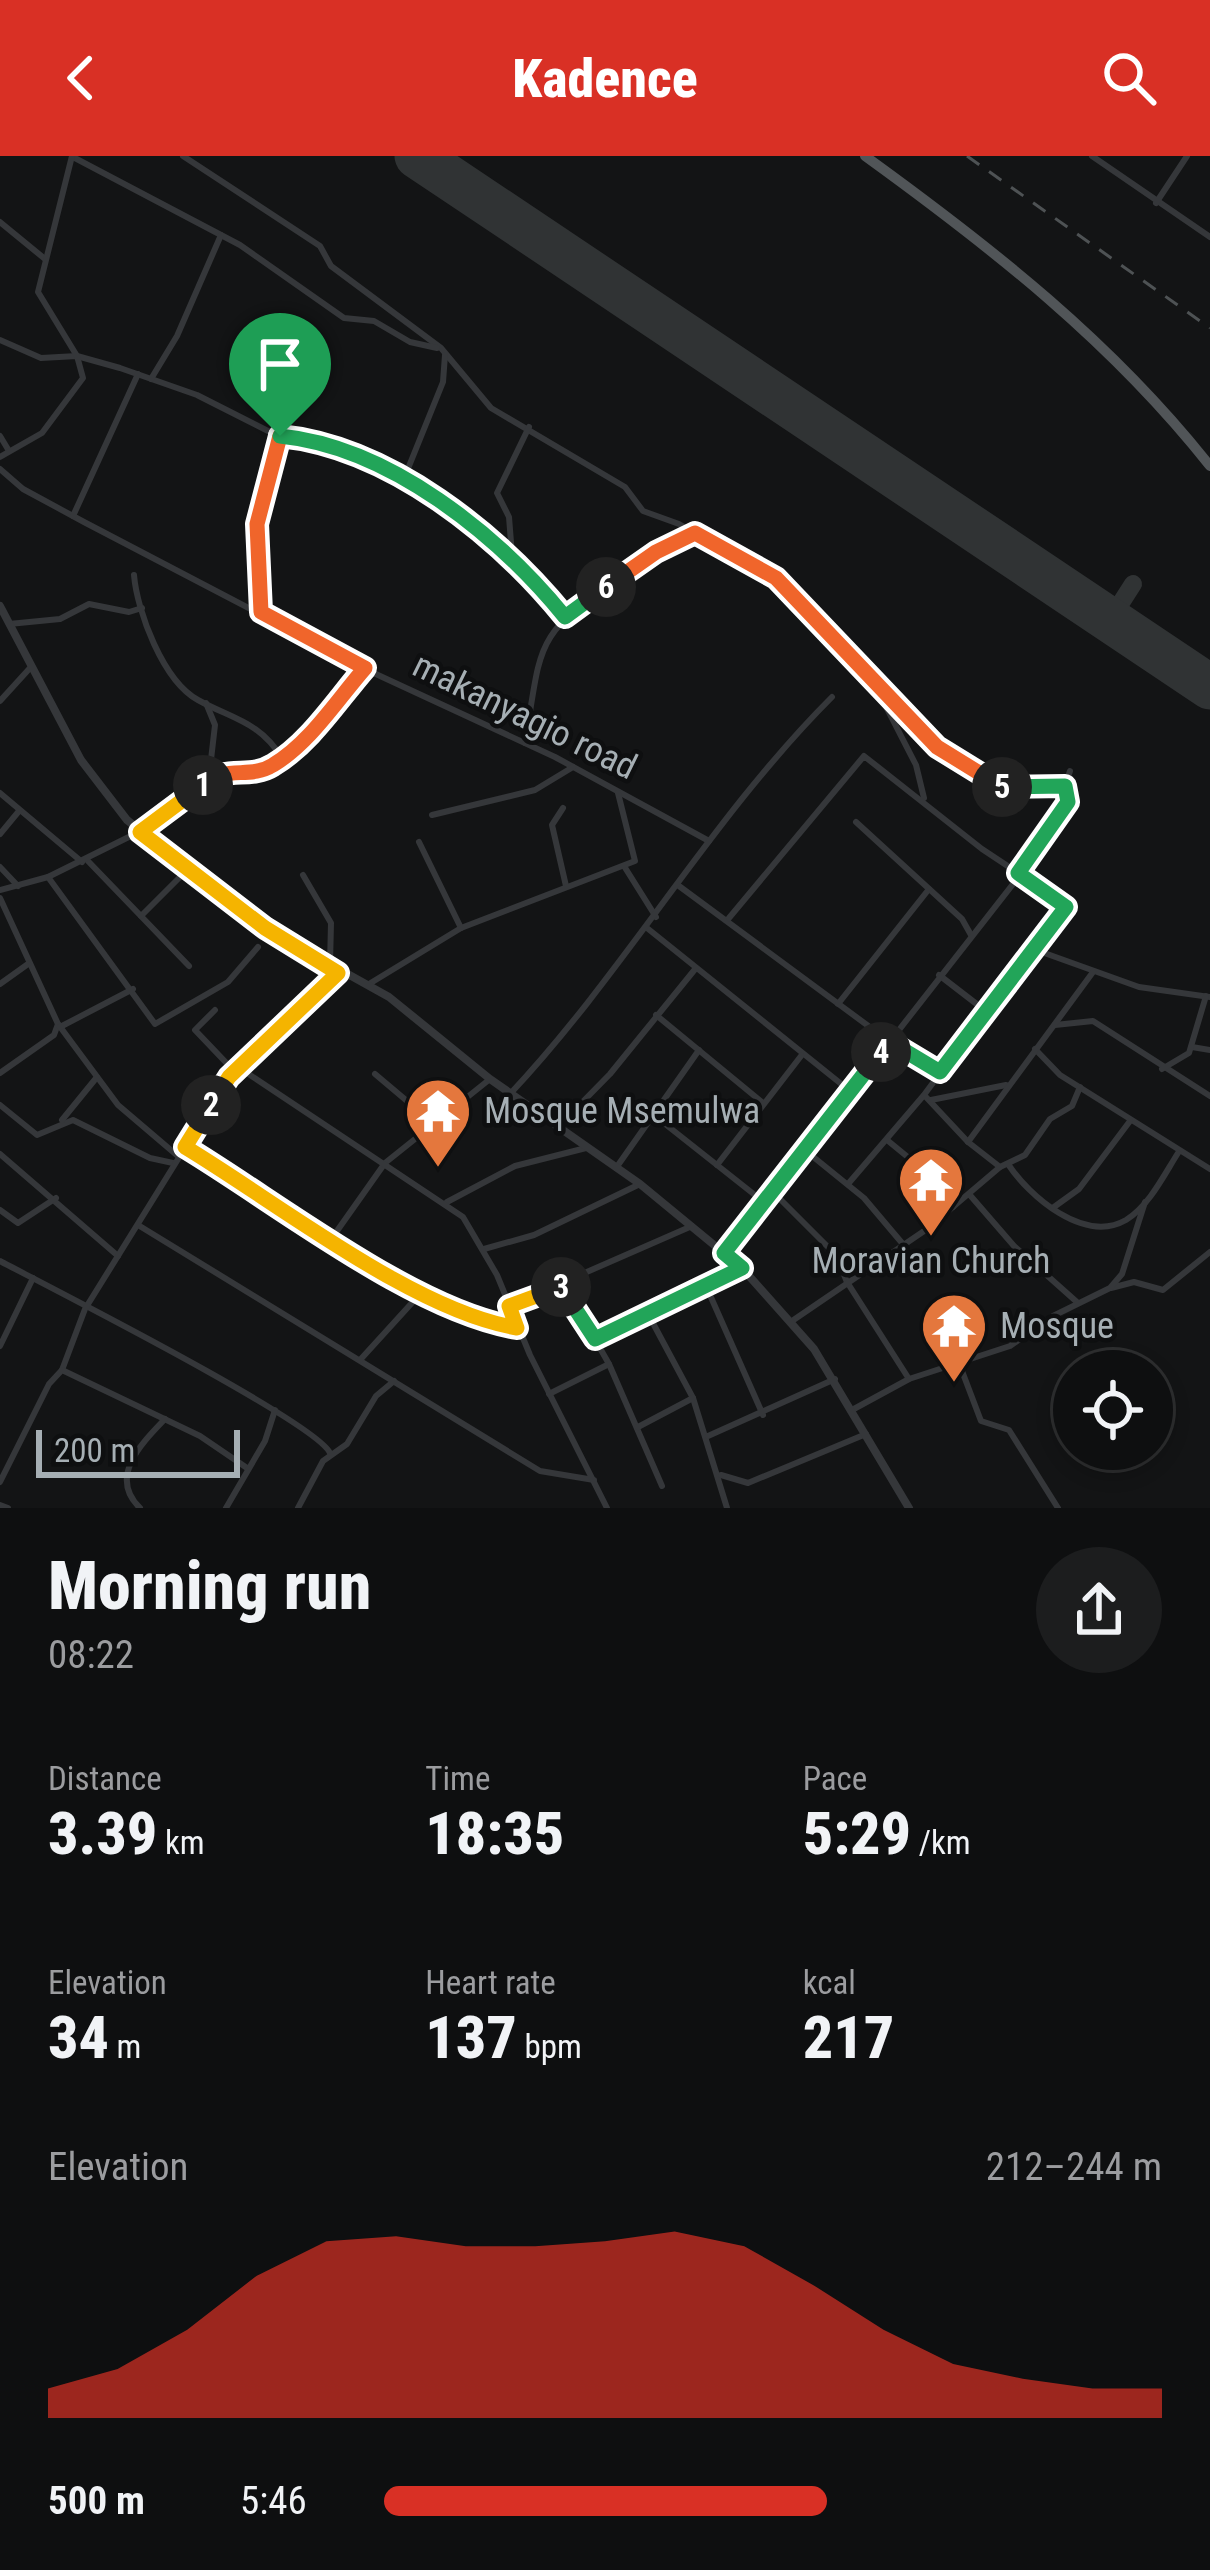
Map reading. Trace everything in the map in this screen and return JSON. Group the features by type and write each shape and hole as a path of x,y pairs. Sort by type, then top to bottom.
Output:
{"main road":[{"path":"865,156 1063,308 1168,413 1210,466"}],"street":[{"path":"0,458 34,440 62,412 82,378 76,356 41,304 38,283 72,156 221,235 344,318 374,321 410,341 443,351"},
{"path":"183,156 320,247 332,266 443,351 485,404 625,487 644,511 776,578 937,747 988,781 1021,789 1065,786"},
{"path":"1091,156 1209,236"},
{"path":"1156,204 1187,156"},
{"path":"0,222 45,259"},
{"path":"151,379 177,336 221,235"},
{"path":"0,340 41,358 76,356 138,374 280,436 316,441 404,481 512,555 565,617"},
{"path":"404,481 442,382 443,351"},
{"path":"73,516 138,374"},
{"path":"512,555 509,517 496,497 508,462 529,427"},
{"path":"0,436 9,451"},
{"path":"261,612 257,524 280,436"},
{"name":"makanyagio road","path":"0,469 23,489 73,516 365,668 573,766 709,842"},
{"path":"526,743 537,663 549,635 565,617 656,552 695,533"},
{"path":"134,575 142,608 173,674 192,697 249,720 282,758"},
{"path":"9,624 60,619 89,604 123,611 142,608"},
{"path":"0,606 81,760 140,832 186,871 334,970 369,984 509,1094 640,1184 742,1268 792,1321 835,1379 909,1508"},
{"path":"0,701 30,668"},
{"path":"177,1161 118,1106 59,1026 0,894 49,877 140,832 175,811 224,770 255,771 282,758 365,668"},
{"path":"877,688 916,765 925,802"},
{"path":"509,1094 577,1022 775,754 832,697"},
{"path":"206,703 215,725 208,780"},
{"path":"729,918 864,756 1066,907 926,1097 848,1184"},
{"path":"432,815 535,790 573,766"},
{"path":"724,1253 1019,874 1068,802 1065,786 1070,771"},
{"path":"369,984 460,928 637,858 625,836 627,819 617,789"},
{"path":"0,793 84,861 189,966"},
{"path":"563,808 552,825 566,886"},
{"path":"0,834 19,811"},
{"path":"856,822 971,935"},
{"path":"419,842 460,928"},
{"path":"624,866 656,917"},
{"path":"0,867 18,886"},
{"path":"141,916 186,871"},
{"path":"0,1482 49,1384 62,1370 85,1309 185,1147 237,1071 334,970 331,923 303,875"},
{"path":"49,877 134,988 153,1022 161,1023 228,982 258,947"},
{"path":"679,886 729,918 890,1042 940,1072"},
{"path":"838,1004 929,889"},
{"path":"647,928 850,1091"},
{"path":"1036,950 1163,992 1208,997 1192,1047 1162,1069"},
{"path":"0,984 28,964"},
{"path":"558,1127 610,1074 696,968"},
{"path":"968,1142 1093,972"},
{"path":"939,975 987,1012"},
{"path":"0,1073 54,1035 59,1026 134,988"},
{"path":"214,1010 195,1030 237,1071 447,1202 484,1249 517,1328 608,1508"},
{"path":"656,1016 763,1103"},
{"path":"1052,1026 1093,1021 1210,1096"},
{"path":"1192,1047 1210,1050"},
{"path":"1035,1049 1047,1064 1080,1087 1210,1169"},
{"path":"616,1168 699,1050"},
{"path":"717,1165 801,1056"},
{"path":"925,1064 932,1084"},
{"path":"1024,1065 1047,1064"},
{"path":"375,1074 407,1100 450,1115"},
{"path":"0,1105 39,1136 62,1120 99,1076"},
{"path":"332,1238 386,1163 490,1079"},
{"path":"926,1097 1010,1085"},
{"path":"792,1321 1029,1151 1050,1119 1072,1106 1080,1087"},
{"path":"926,1097 968,1142 1069,1220 1119,1223 1145,1202"},
{"path":"655,1116 765,1202"},
{"path":"62,1120 85,1124 150,1158 177,1161"},
{"path":"1051,1207 1079,1189 1130,1121"},
{"path":"887,1140 926,1172 953,1208"},
{"path":"185,1147 421,1294 481,1320 517,1328"},
{"path":"447,1202 515,1166 586,1148"},
{"path":"806,1151 848,1184 903,1244"},
{"path":"1110,1288 1122,1274 1145,1202 1178,1153"},
{"path":"0,1154 118,1256"},
{"path":"988,1158 992,1174"},
{"path":"484,1249 534,1235 640,1184"},
{"path":"773,1192 826,1241 910,1379"},
{"path":"970,1194 1014,1246 1078,1303"},
{"path":"0,1210 18,1223 56,1198"},
{"path":"138,1225 540,1471 594,1480"},
{"path":"509,1306 564,1286 692,1226"},
{"path":"853,1410 910,1379 1010,1346 1110,1288 1134,1282 1163,1290 1210,1252"},
{"path":"0,1261 274,1410 316,1435 330,1453"},
{"path":"595,1339 742,1268"},
{"path":"0,1346 33,1278"},
{"path":"564,1286 609,1364 662,1486"},
{"path":"706,1286 763,1414"},
{"path":"360,1360 421,1294"},
{"path":"647,1312 693,1398 721,1475 727,1508"},
{"path":"959,1363 981,1421 1012,1432 1058,1508"},
{"path":"549,1394 609,1364"},
{"path":"62,1370 165,1419 247,1468"},
{"path":"708,1436 835,1379"},
{"path":"298,1508 330,1453 347,1444 376,1396 394,1381"},
{"path":"638,1427 693,1398"},
{"path":"226,1508 265,1441 274,1410"},
{"path":"140,1508 127,1491 126,1473 165,1419"},
{"path":"721,1475 748,1483 866,1434"}],"taxiway":[{"path":"1110,620 1133,584"}],"runway":[{"path":"417,156 1210,687"}],"railway":[{"path":"967,156 1210,328"}],"place":[{"name":"Mosque Msemulwa","path":"438,1170"},
{"name":"Moravian Church","path":"931,1239"},
{"name":"Mosque","path":"954,1385"}],"route":[{"path":"280,436 316,441 404,481 511,554 565,617 656,552 695,533 776,578 877,688 937,747 969,770 1004,788 1065,786 1068,802 1018,873 1066,907 940,1072 890,1042 724,1253 742,1268 595,1339 564,1286 509,1306 517,1328 481,1320 421,1294 185,1147 229,1077 338,973 265,928 140,832 169,816 224,770 255,771 275,764 312,731 365,668 261,612 257,524 280,436"}]}
